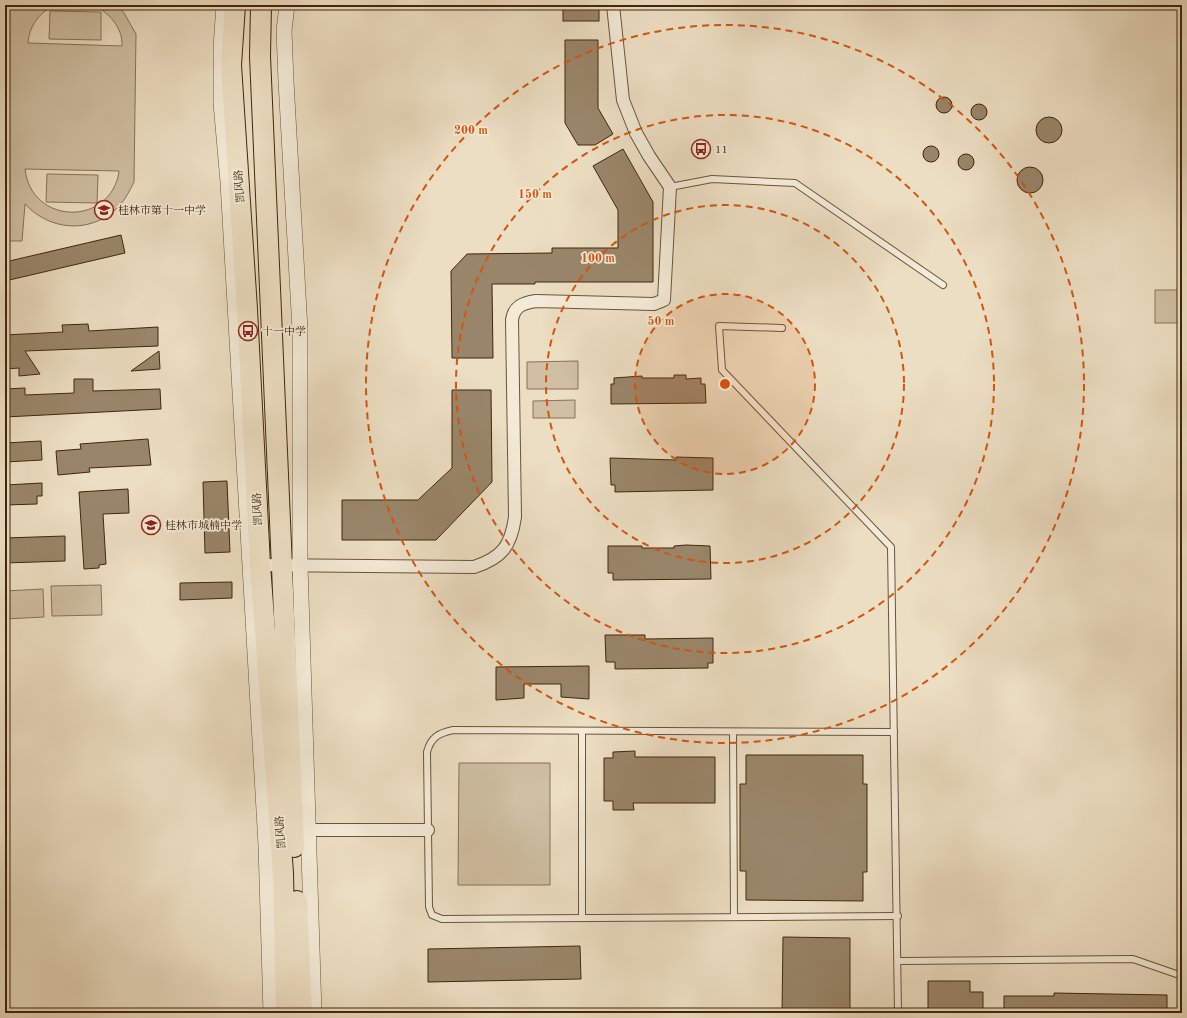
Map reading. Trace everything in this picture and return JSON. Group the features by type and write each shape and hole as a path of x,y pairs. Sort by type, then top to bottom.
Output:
{"highway":[{"name":"凯风路","path":"234,5 231,65 247,309 260,565 283,873 286,1013"},
{"name":"凯风路","path":"261,5 260,56 291,565 302,1013"}],"street":[{"path":"224,5 221,47 221,103 228,182 266,846 271,1013"},
{"path":"286,5 284,31 286,81 300,330 291,565 307,830 314,1013"},
{"path":"260,565 474,567 492,560 503,551 511,534 515,517 512,320 515,310 521,304 536,301 654,304 663,301 665,295 670,187 636,133 624,100 613,5"},
{"path":"307,830 428,830"}],"lane":[{"path":"670,187 712,179 795,183 943,285"},
{"path":"782,328 719,326 722,370 891,548 899,961 898,1013"},
{"path":"894,732 453,730 437,735 432,740 427,752 429,910 435,917 442,919 898,916"},
{"path":"582,731 582,918"},
{"path":"733,732 734,917"},
{"path":"899,961 1132,959 1182,976"}],"shaded area":[{"path":"9,5 28,5 28,8 31,5 56,5 45,11 36,20 28,43 122,46 122,39 114,21 99,8 93,5 117,5 124,13 136,34 134,182 124,200 115,210 104,218 81,226 57,224 35,213 25,204 22,241 5,241","holes":["25,169 119,171 113,190 101,203 87,210 71,212 55,209 41,201 30,187"]},
{"path":"50,11 101,12 101,40 49,39"},
{"path":"47,174 98,175 97,203 46,202"},
{"path":"1155,290 1182,290 1182,323 1155,323"},
{"path":"578,361 578,389 527,389 527,362"},
{"path":"575,400 575,418 533,418 533,401"},
{"path":"101,585 102,615 52,616 51,586"},
{"path":"43,589 44,617 5,619 5,591"},
{"path":"459,763 550,763 550,885 458,885"}],"building":[{"path":"563,5 599,5 599,21 563,21"},
{"path":"565,40 598,40 598,108 613,134 595,145 578,145 565,123"},
{"path":"941,97 947,97 952,102 950,111 947,113 941,113 936,108 936,102"},
{"path":"976,104 982,104 987,109 985,118 982,120 976,120 971,115 971,109"},
{"path":"1049,117 1058,121 1062,130 1058,139 1049,143 1040,139 1036,130 1040,121"},
{"path":"928,146 934,146 939,151 937,160 934,162 928,162 923,157 923,151"},
{"path":"623,149 653,202 653,282 535,282 535,284 492,284 493,358 452,358 451,271 467,254 552,253 552,248 618,248 618,210 593,166"},
{"path":"963,154 969,154 974,159 972,168 969,170 963,170 958,165 958,159"},
{"path":"1030,167 1039,171 1043,180 1039,189 1030,193 1021,189 1017,180 1021,171"},
{"path":"121,235 125,253 5,281 5,262"},
{"path":"88,324 89,331 158,327 158,346 25,351 40,374 19,376 19,368 5,369 5,335 63,332 62,325"},
{"path":"159,351 160,369 131,371"},
{"path":"674,375 686,375 686,379 701,378 701,384 705,384 706,403 611,404 611,384 614,384 614,378 642,376 642,378 674,378"},
{"path":"74,379 93,379 93,391 160,389 161,409 5,417 5,389 25,388 25,395 74,393"},
{"path":"452,390 491,390 492,482 436,540 342,540 342,500 418,500 452,468"},
{"path":"148,439 151,465 89,468 90,472 58,475 56,451 81,449 80,444"},
{"path":"41,441 42,460 5,462 5,443"},
{"path":"676,457 713,458 713,490 615,492 615,485 611,485 610,458 676,460"},
{"path":"227,481 230,552 205,553 203,482"},
{"path":"42,483 42,496 37,496 37,504 5,505 5,485"},
{"path":"128,489 129,513 103,514 106,564 99,565 99,568 84,569 79,492"},
{"path":"65,536 65,561 5,563 5,538"},
{"path":"608,546 674,548 674,546 710,546 711,579 613,580 613,573 608,573"},
{"path":"232,582 232,598 180,600 180,583"},
{"path":"605,635 645,635 645,639 713,638 713,663 708,663 708,668 615,669 615,662 606,662"},
{"path":"589,666 589,699 561,697 561,684 524,684 524,698 496,700 496,667"},
{"path":"635,751 635,757 715,757 715,803 633,803 634,810 613,810 613,801 604,801 604,758 613,758 613,752"},
{"path":"746,755 863,755 863,784 867,784 867,872 863,872 863,901 746,900 746,871 740,871 740,784 746,784"},
{"path":"783,937 850,938 850,1013 782,1013"},
{"path":"580,946 581,979 428,982 428,949"},
{"path":"928,981 970,981 970,992 983,992 983,1013 928,1013"},
{"path":"1054,993 1167,995 1167,1012 1108,1010 1108,1013 1046,1011 1046,1013 1004,1013 1004,996 1054,996"}],"place":[{"name":"11","path":"701,149"},
{"name":"桂林市第十一中学","path":"104,210"},
{"name":"十一中学","path":"248,331"},
{"name":"桂林市城楠中学","path":"151,525"}]}
